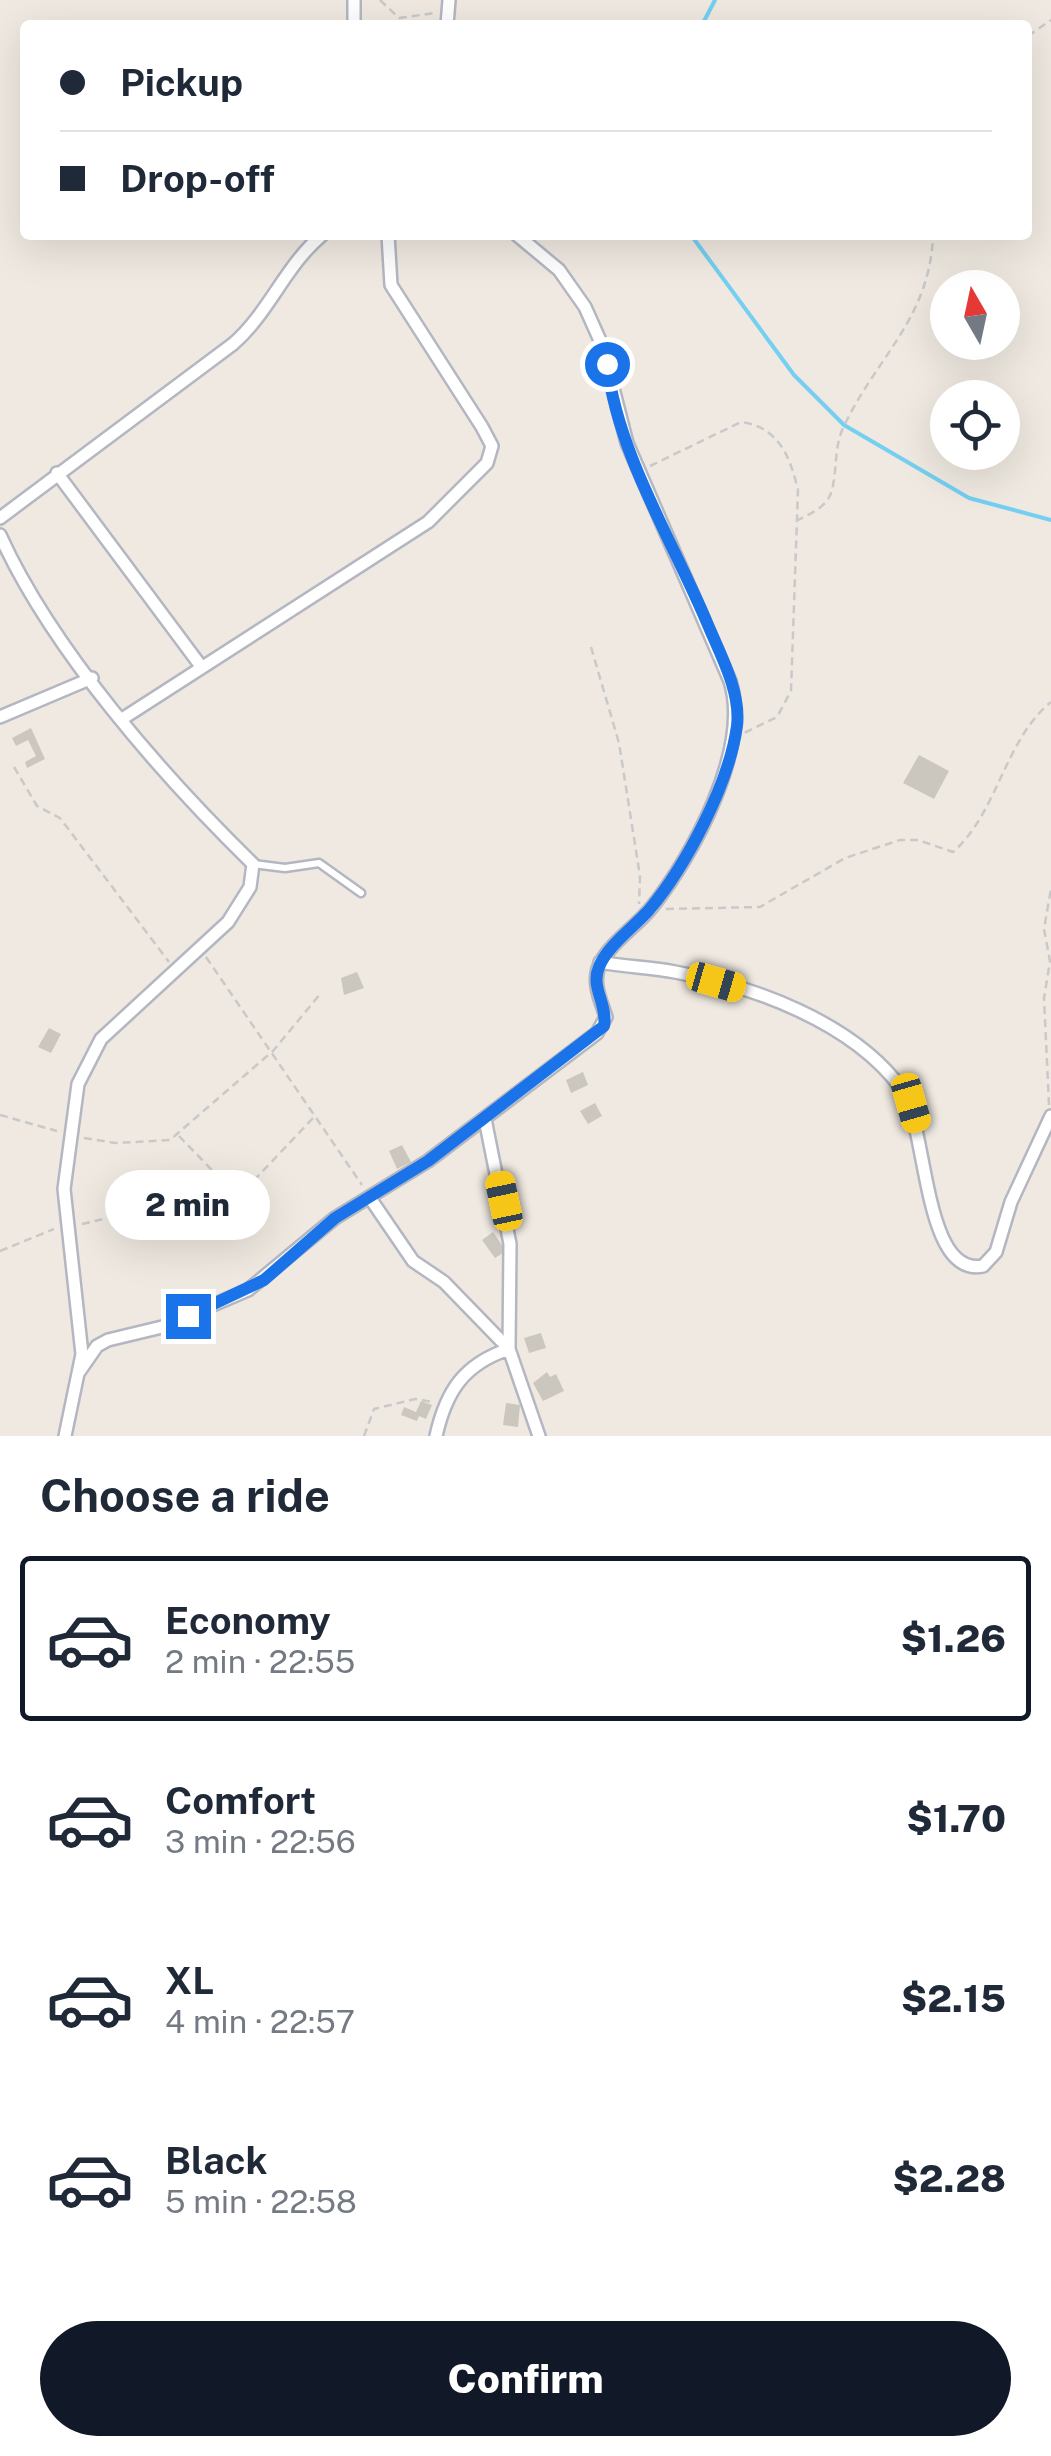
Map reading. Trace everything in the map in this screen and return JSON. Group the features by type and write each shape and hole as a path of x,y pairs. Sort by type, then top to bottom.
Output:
{"street":[{"path":"0,518 245,334 284,277 317,240"},
{"path":"122,719 200,665 428,522 486,464 492,446 482,427 391,285 388,240"},
{"path":"79,1372 98,1346 108,1340 162,1327 248,1290 335,1218 485,1120 604,1026 606,1016 597,987 600,962 644,909 698,832 735,736 738,710 730,681 614,405 602,345 585,307 559,270 524,240"},
{"path":"57,474 200,665"},
{"path":"0,536 30,591 122,719 185,798 253,864 250,887 242,902 176,971 101,1038 87,1058 68,1134 66,1226 79,1296 79,1372 65,1436"},
{"path":"0,717 92,678"},
{"path":"600,962 680,972 751,992 792,1008 866,1054 911,1103 932,1206 954,1262 964,1267 982,1266 996,1252 1011,1202 1050,1117"},
{"path":"485,1120 510,1244 509,1349 539,1436"},
{"path":"370,1198 413,1261 444,1282 509,1349"},
{"path":"436,1436 444,1405 473,1364 509,1349"}],"lane":[{"path":"253,864 285,868 319,864 361,893"}],"path":[{"path":"380,0 403,19 449,5"},
{"path":"794,522 820,509 831,494 835,448 844,425 894,339 919,308 932,265 933,240"},
{"path":"640,472 730,425 752,424 772,433 785,449 798,490 791,691 777,717 762,728 735,736"},
{"path":"592,646 619,743 644,909 760,907 845,858 900,840 918,840 953,852 996,792 1010,755 1051,702"},
{"path":"14,766 37,806 60,818 176,971"},
{"path":"1050,1117 1044,998 1050,961 1044,929 1051,889"},
{"path":"200,947 370,1198"},
{"path":"0,1115 115,1143 163,1142 178,1135 273,1052 321,993"},
{"path":"178,1135 233,1192 242,1193 316,1116"},
{"path":"0,1251 66,1226 138,1210 172,1218"},
{"path":"364,1436 369,1414 383,1405 420,1399 444,1405"}],"building":[{"path":"31,728 45,759 27,768 25,762 36,756 28,740 16,746 12,738"},
{"path":"919,755 949,771 934,799 903,783"},
{"path":"357,972 364,988 344,995 341,978"},
{"path":"49,1028 61,1034 51,1053 38,1047"},
{"path":"583,1072 588,1085 571,1093 566,1080"},
{"path":"595,1103 602,1116 588,1124 580,1111"},
{"path":"402,1145 411,1162 397,1169 389,1151"},
{"path":"493,1232 506,1251 495,1258 482,1240"},
{"path":"541,1333 546,1348 529,1353 524,1338"},
{"path":"547,1372 550,1377 556,1374 564,1391 543,1401 533,1383"},
{"path":"421,1401 432,1405 426,1419 419,1416 417,1421 401,1415 404,1407 416,1412"},
{"path":"506,1403 520,1405 518,1427 503,1425"}],"waterway":[{"path":"705,20 715,0"},
{"path":"695,240 794,375 844,425 969,498 1051,520"}],"route":[{"path":"188,1316 264,1280 308,1238 428,1161 604,1026 606,1016 596,974 600,962 651,908 698,832 735,736 738,710 716,644 627,443 614,405 607,364"}]}
